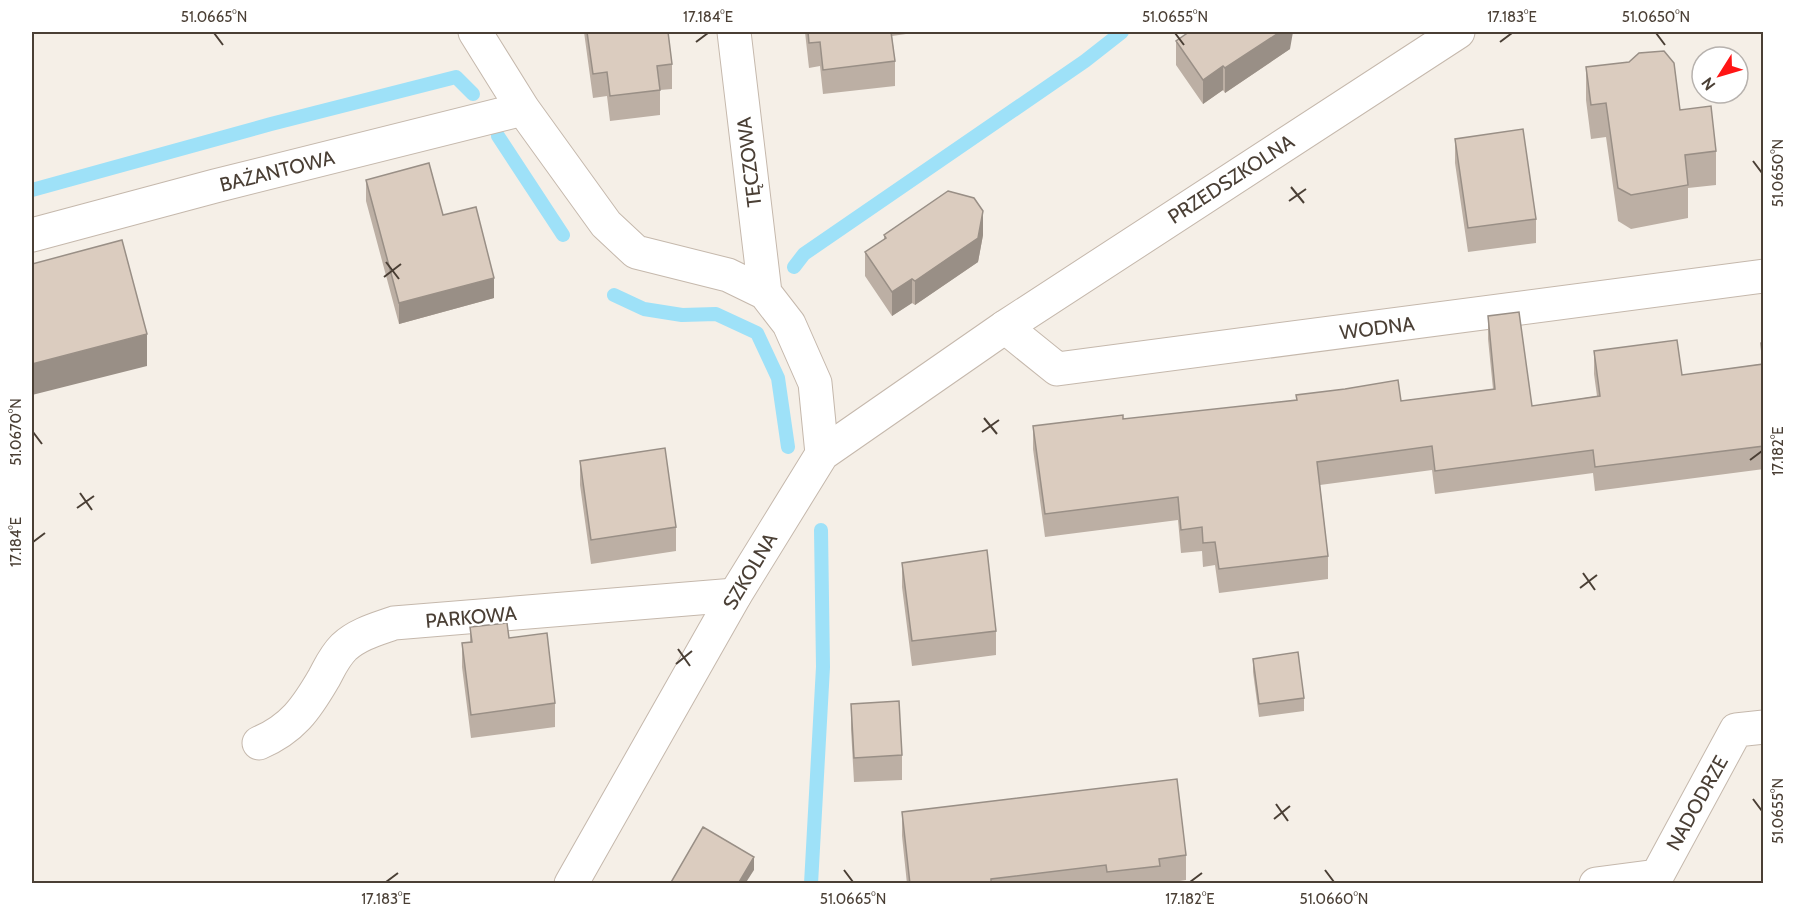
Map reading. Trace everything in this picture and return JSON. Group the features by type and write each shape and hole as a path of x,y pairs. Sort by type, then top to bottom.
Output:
{"street":[{"path":"475,32 523,108 606,224 636,252 728,276 765,292 789,324 815,383 822,454"},
{"name":"TĘCZOWA","path":"734,32 765,292"},
{"name":"PRZEDSZKOLNA","path":"1005,327 1458,32"},
{"name":"BAŻANTOWA","path":"32,235 523,108"},
{"name":"WODNA","path":"1005,327 1058,369 1613,298 1764,276"},
{"name":"SZKOLNA","path":"571,884 735,595 822,454 1005,327"},
{"name":"PARKOWA","path":"259,743 277,735 292,724 313,696 332,660 345,646 366,633 394,623 735,595"},
{"name":"NADODRZE","path":"1596,884 1657,876 1737,730 1764,726"}],"building":[{"path":"587,32 668,32 672,64 657,66 660,90 610,96 607,72 593,74"},
{"path":"808,32 891,32 895,61 823,70 820,42 809,43"},
{"path":"1189,32 1280,32 1203,80 1176,41"},
{"path":"1664,51 1674,63 1680,110 1711,106 1716,151 1685,155 1688,185 1631,195 1618,188 1606,103 1591,105 1586,67 1629,62 1639,53"},
{"path":"1523,129 1536,219 1468,228 1455,139"},
{"path":"429,163 443,215 476,207 494,278 399,303 366,180"},
{"path":"948,191 974,198 983,211 978,238 915,281 912,279 892,292 865,252 886,238 884,235"},
{"path":"122,240 147,334 32,364 32,264"},
{"path":"1519,312 1532,406 1600,396 1594,351 1677,340 1682,375 1763,364 1761,343 1764,342 1764,446 1595,467 1593,450 1435,471 1432,446 1317,462 1328,556 1219,569 1215,542 1203,543 1202,527 1181,530 1178,497 1045,514 1033,426 1123,415 1123,419 1297,400 1296,395 1398,380 1401,401 1495,389 1488,316"},
{"path":"665,448 676,527 591,540 580,461"},
{"path":"987,550 996,631 912,641 902,563"},
{"path":"507,623 509,638 547,633 555,703 471,715 462,643 472,642 470,627"},
{"path":"1298,652 1304,698 1259,704 1253,659"},
{"path":"899,701 902,755 854,758 851,704"},
{"path":"1177,779 1186,855 1159,859 1160,866 1107,872 1106,865 991,879 991,884 910,884 902,812"},
{"path":"703,827 754,857 738,884 670,884"}],"waterway":[{"path":"794,267 804,254 1085,61 1122,32"},
{"path":"32,190 271,124 456,77 473,94"},
{"path":"498,136 563,235"},
{"path":"614,295 644,309 682,315 716,314 757,333 778,378 788,447"},
{"path":"811,884 823,667 821,530"}]}
